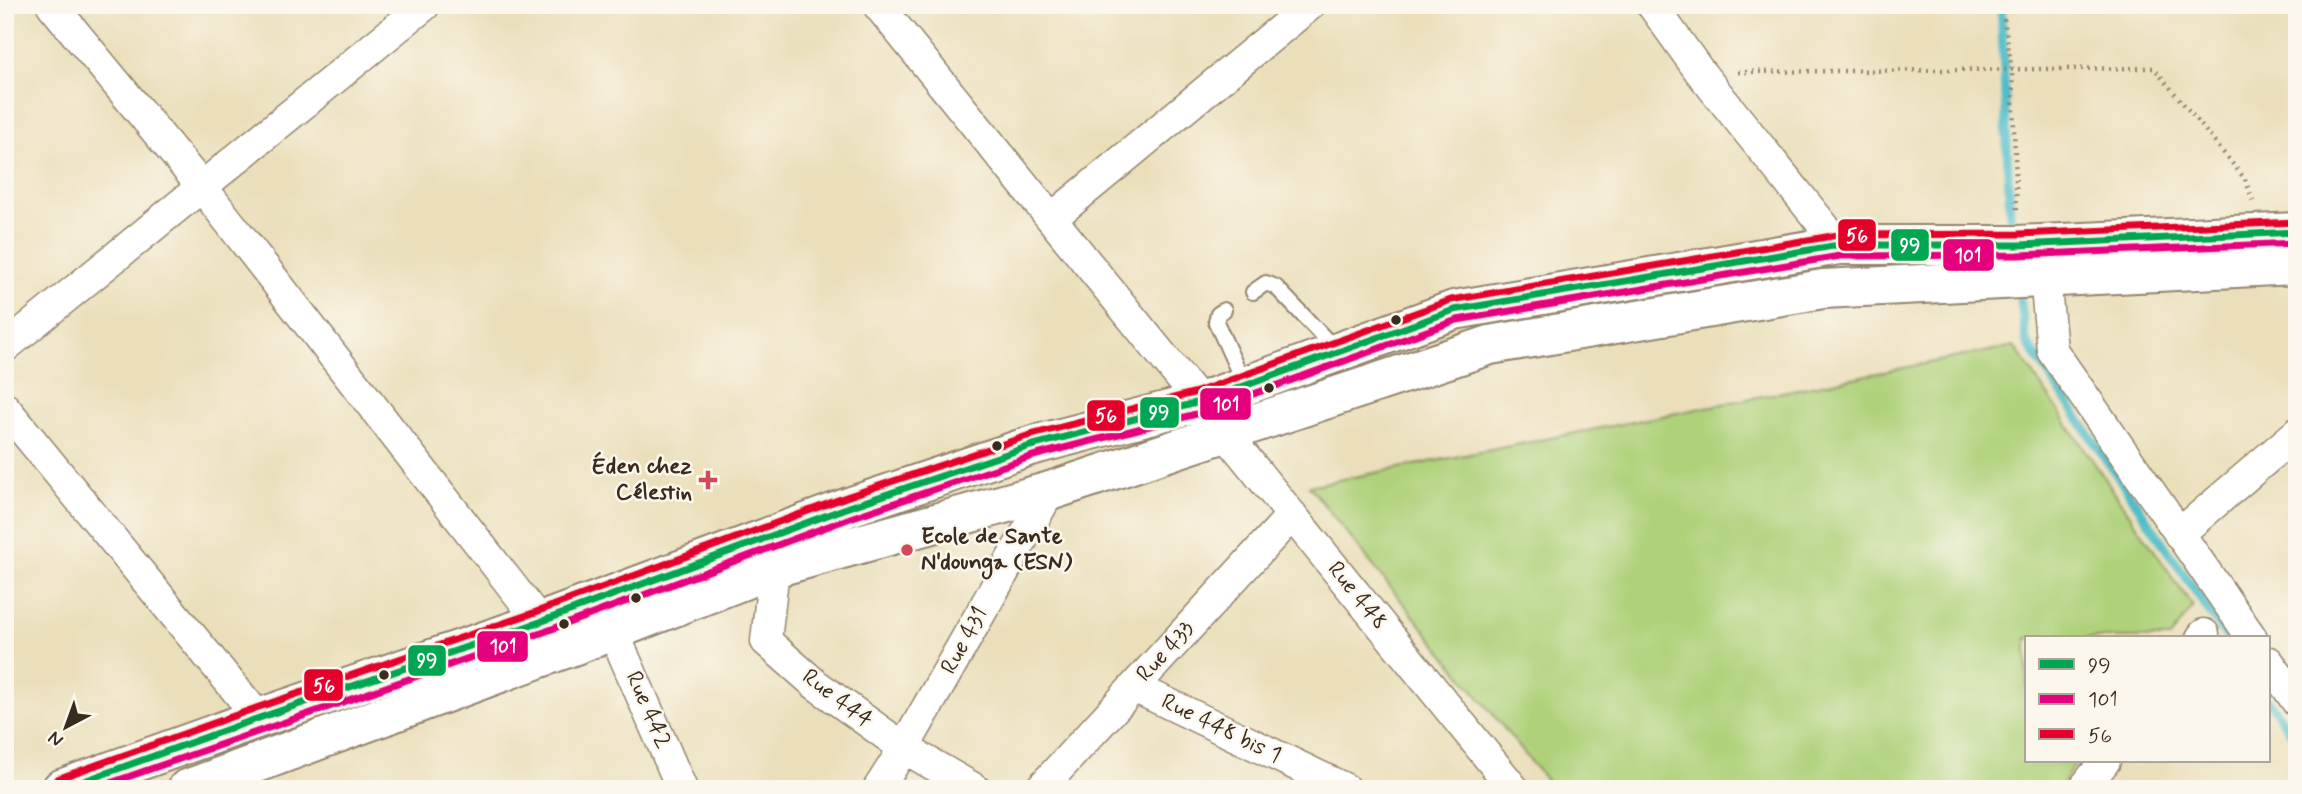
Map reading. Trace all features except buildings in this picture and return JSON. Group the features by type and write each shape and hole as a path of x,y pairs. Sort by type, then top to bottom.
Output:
{"main road":[{"path":"187,789 849,507 1017,451 1199,402 1454,310 1839,245 2018,245 2281,233"},
{"path":"61,789 259,718 546,638 614,631 774,568 1050,491 1490,345 1823,289 2297,265"}],"street":[{"path":"52,5 201,187 546,638"},
{"path":"5,347 425,5"},
{"path":"1052,218 1310,5"},
{"path":"1652,5 1700,72 1839,245"},
{"name":"Rue 448","path":"891,10 1199,402 1514,789"},
{"path":"2045,277 2052,350 2251,636"},
{"path":"5,408 259,718"},
{"path":"2179,534 2297,432"},
{"name":"Rue 431","path":"878,789 1050,491"},
{"name":"Rue 433","path":"1040,789 1292,515"},
{"name":"Rue 444","path":"774,568 766,642 815,684 904,748 975,789"},
{"name":"Rue 442","path":"614,631 682,789"},
{"path":"2270,663 2297,702"},
{"name":"Rue 448 bis 1","path":"1134,687 1346,789"},
{"path":"2083,789 2104,762"}],"lane":[{"path":"1253,292 1266,283 1276,287 1338,352"},
{"path":"1224,310 1218,314 1216,322 1245,386"}],"path":[{"path":"2002,5 2012,71 2018,245"},
{"path":"1700,72 2154,68 2245,179 2281,233"}],"green space":[{"path":"2014,346 2193,607 2171,636 2025,636 2025,762 2077,762 2058,789 1553,789 1309,486"}],"waterway":[{"path":"2001,5 2010,217"},
{"path":"2020,295 2026,341 2226,636"},
{"path":"2270,702 2297,742"}],"transit line":[{"name":"56","path":"57,779 536,612 846,497 1027,436 1197,392 1451,300 1838,235 2018,234 2297,222"},
{"name":"99","path":"62,789 540,622 849,507 1030,446 1200,402 1454,310 1839,245 2018,245 2297,232"},
{"name":"101","path":"93,789 544,632 853,517 1033,456 1204,412 1457,320 1840,256 2018,255 2297,243"}],"place":[{"name":"Éden chez Célestin","path":"708,480"},
{"name":"Ecole de Sante N'dounga (ESN)","path":"907,550"}]}
